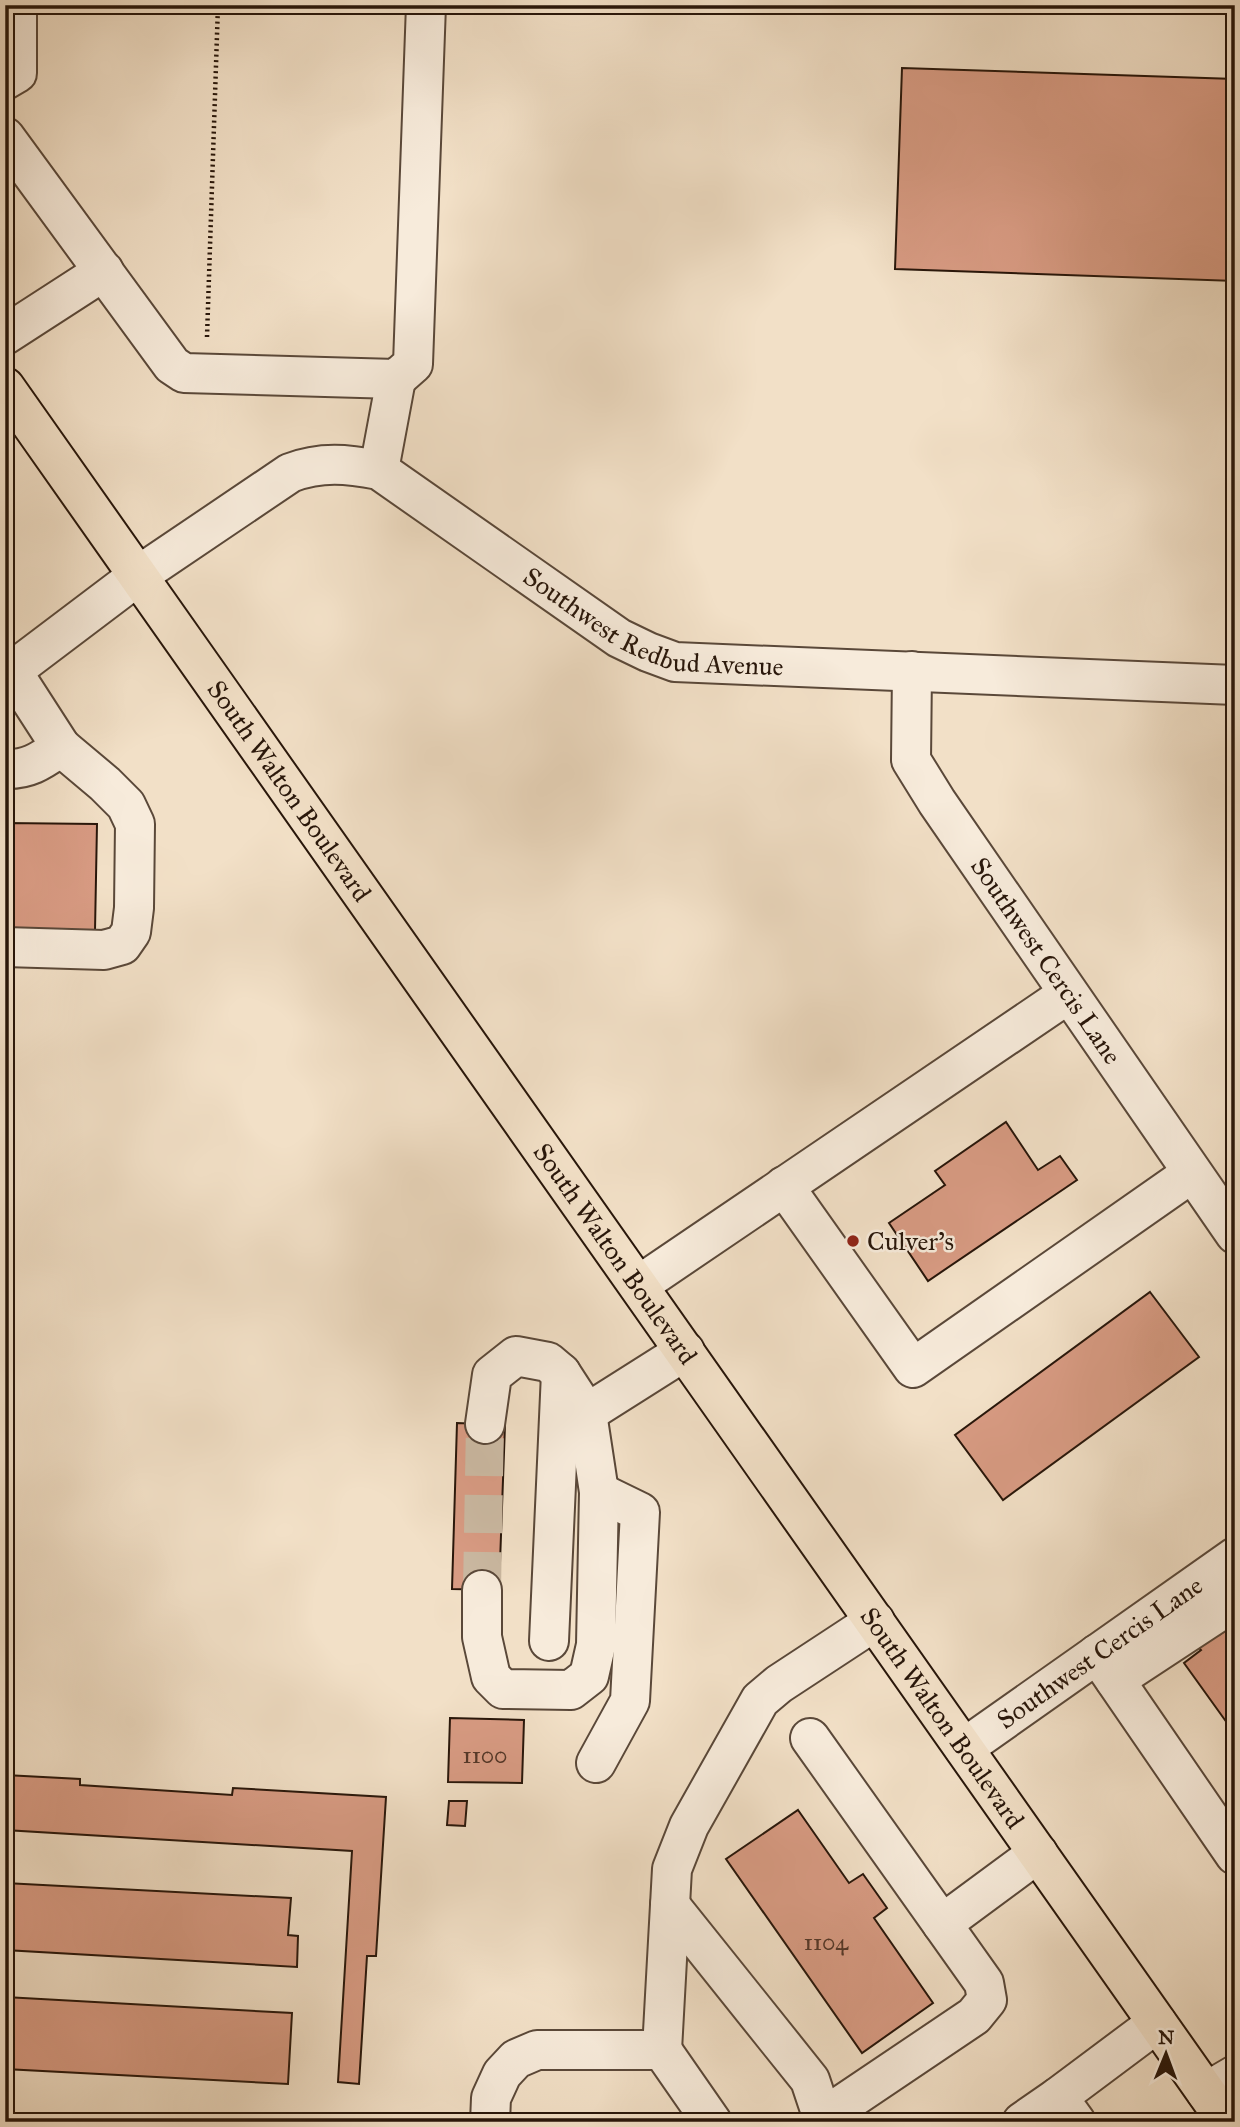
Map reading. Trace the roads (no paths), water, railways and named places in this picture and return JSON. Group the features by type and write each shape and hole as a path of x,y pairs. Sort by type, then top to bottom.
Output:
{"main road":[{"name":"South Walton Boulevard","path":"5,387 1157,2023 1222,2096"}],"street":[{"path":"5,80 17,73 17,5"},
{"path":"379,470 396,379 413,364 426,5"},
{"path":"5,137 172,365 184,373 396,379"},
{"path":"5,335 104,271"},
{"name":"Southwest Redbud Avenue","path":"9,671 139,575 290,473 306,467 348,464 379,470 619,638 675,662 1235,685"},
{"path":"5,947 104,950 122,945 131,932 134,908 135,824 127,805 61,747 9,671"},
{"name":"Southwest Cercis Lane","path":"912,671 911,761 1068,994 1235,1234"},
{"path":"5,769 32,766 61,747"},
{"path":"639,1285 1068,994"},
{"path":"784,1186 913,1368 1192,1173"},
{"path":"587,1413 685,1351"},
{"path":"482,1590 482,1637 491,1676 503,1689 571,1690 589,1676 596,1644 599,1492 587,1413 561,1373 548,1362 516,1356 492,1376 485,1424"},
{"path":"549,1641 561,1373"},
{"path":"596,1763 630,1701 640,1512 599,1492"},
{"name":"Southwest Cercis Lane","path":"964,1748 1106,1667 1235,1557"},
{"path":"1235,1601 1106,1667 1235,1855"},
{"path":"712,2122 663,2050 672,1869 689,1826 760,1700 779,1684 875,1621"},
{"path":"670,1905 810,2080 824,2119 974,2016 987,2000 984,1983 810,1738"},
{"path":"942,1924 1038,1853"},
{"path":"1022,2122 1067,2109 1157,2023"},
{"path":"490,2122 491,2098 502,2074 516,2059 537,2050 663,2050"}],"tunnel":[{"path":"482,1590 485,1424"}],"place":[{"name":"Culver's","path":"853,1241"}]}
